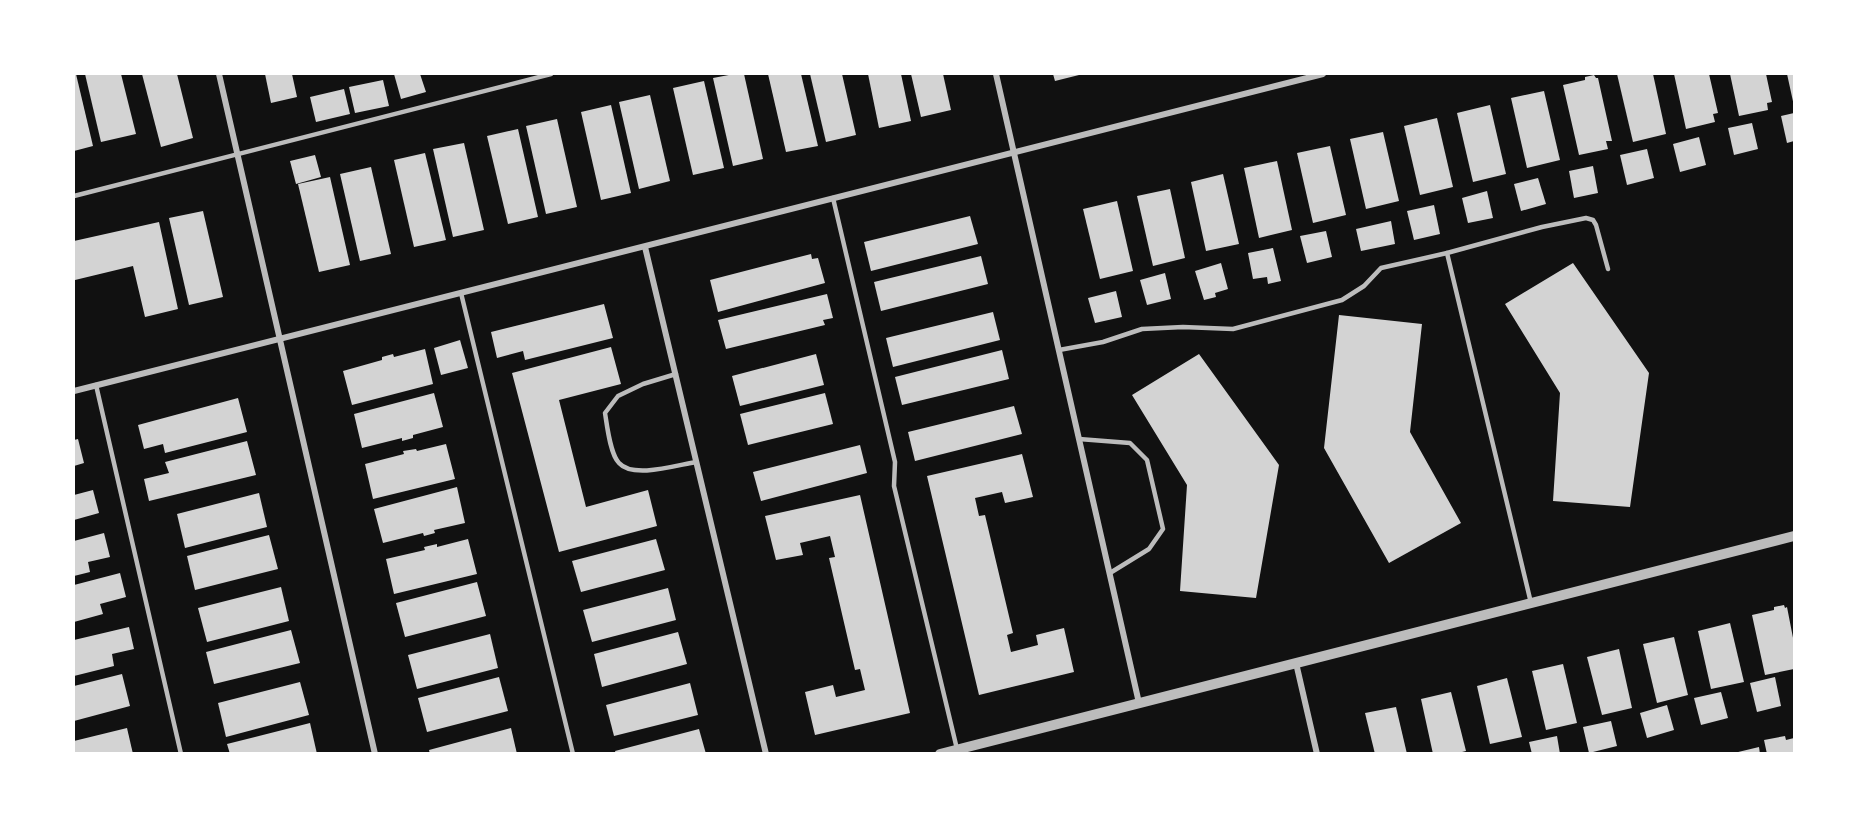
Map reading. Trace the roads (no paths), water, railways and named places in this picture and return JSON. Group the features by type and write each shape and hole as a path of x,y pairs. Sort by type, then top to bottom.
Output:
{"street":[{"path":"219,74 375,753"},
{"path":"996,74 1139,703"},
{"path":"74,391 1323,74"},
{"path":"645,247 766,753"},
{"path":"940,753 1794,536"},
{"path":"1296,663 1317,753"}],"lane":[{"path":"74,196 551,74"},
{"path":"833,198 896,462 894,486 957,749"},
{"path":"1059,350 1103,342 1142,329 1183,327 1233,329 1342,300 1364,286 1381,268 1586,218 1593,220 1596,225 1608,269"},
{"path":"1447,253 1531,603"},
{"path":"461,293 573,753"},
{"path":"675,374 643,384 618,396 605,413 608,436 618,462 632,471 696,462"},
{"path":"96,385 182,753"},
{"path":"1079,439 1130,443 1147,460 1161,517 1163,529 1149,549 1110,573"}]}
